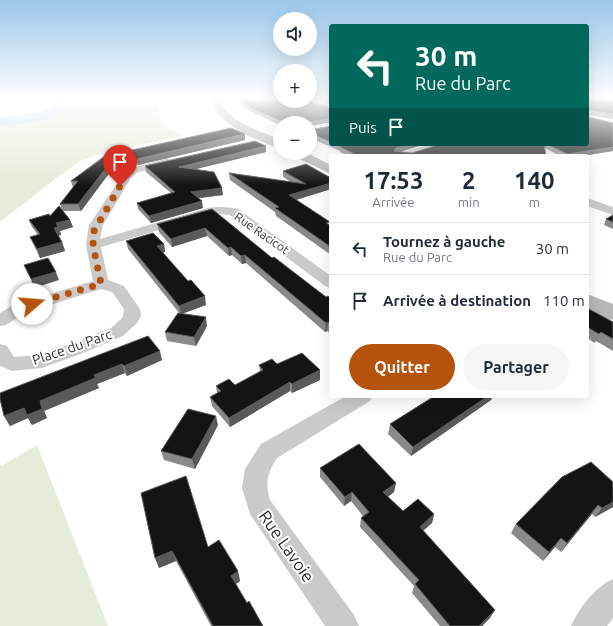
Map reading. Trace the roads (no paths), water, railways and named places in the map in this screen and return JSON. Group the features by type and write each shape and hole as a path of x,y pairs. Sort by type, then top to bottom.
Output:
{"street":[{"path":"245,127 273,138"},
{"path":"256,127 273,137"},
{"path":"247,143 273,140"},
{"path":"407,154 434,146"},
{"path":"317,156 329,162"},
{"path":"0,320 19,309 101,284 93,245 96,225 127,176 132,171 180,159"},
{"path":"311,160 329,169"},
{"path":"589,202 609,207"},
{"name":"Rue Racicot","path":"93,245 208,212 220,210 234,212 329,282"},
{"name":"Place du Parc","path":"0,350 5,360 12,364 42,361 117,332 128,323 132,316 132,309 118,289 110,285 101,284"},
{"path":"589,288 613,300"},
{"path":"589,301 613,313"},
{"name":"Rue Lavoie","path":"343,626 259,506 254,488 257,469 269,451 360,398"},
{"path":"586,626 613,594"}]}
